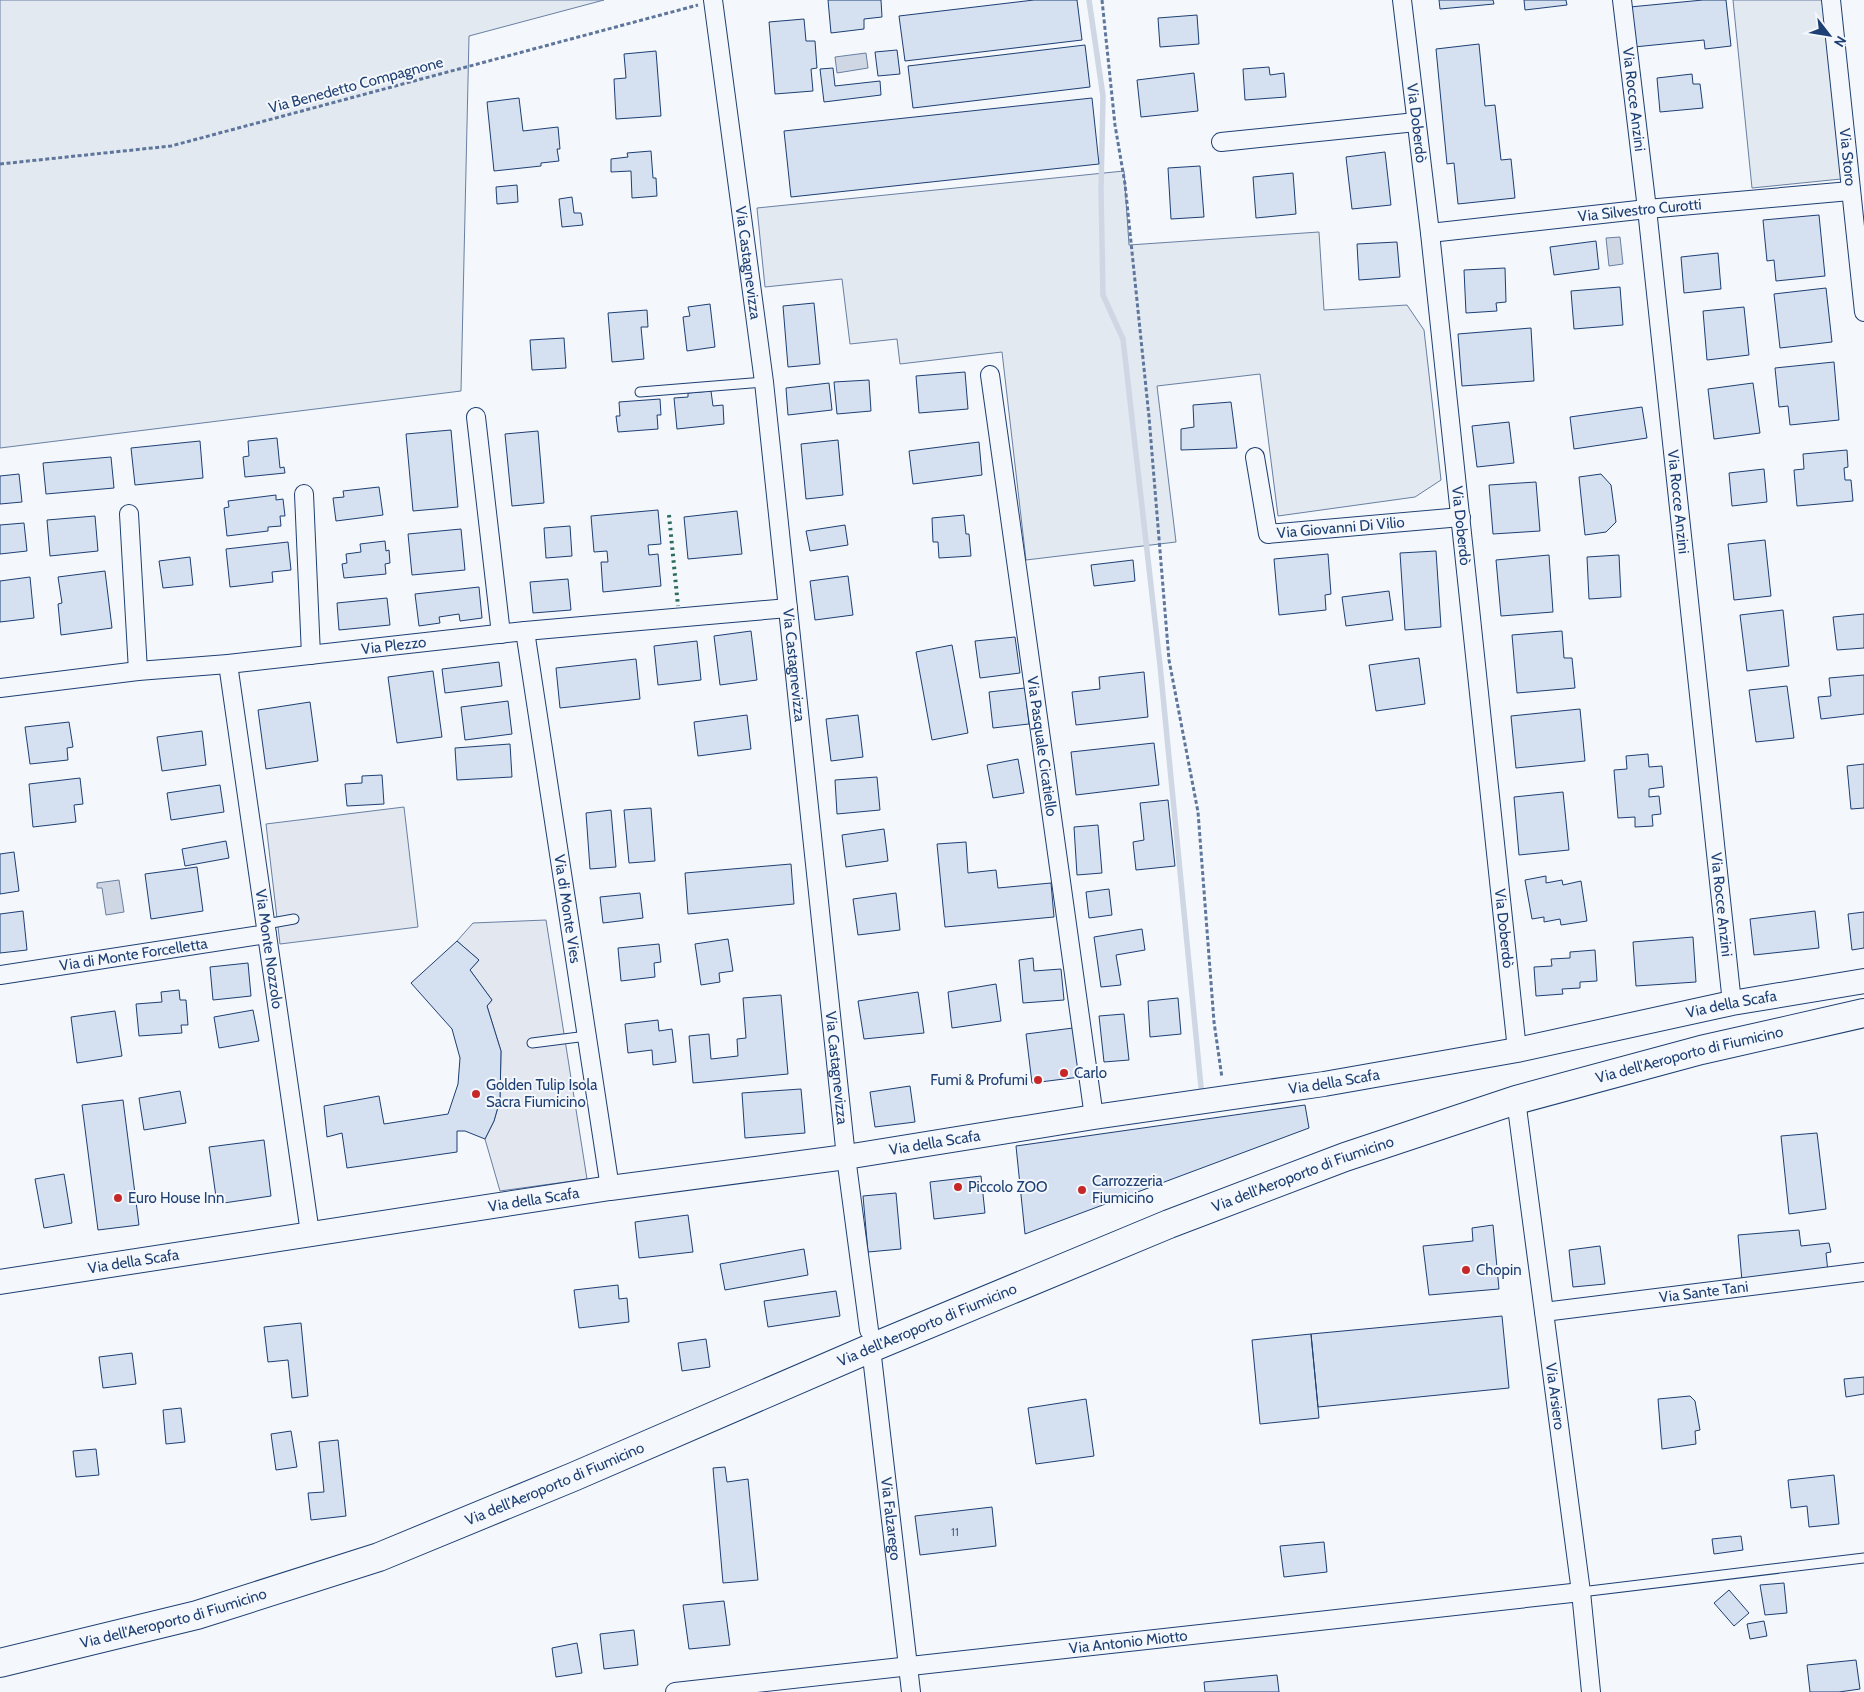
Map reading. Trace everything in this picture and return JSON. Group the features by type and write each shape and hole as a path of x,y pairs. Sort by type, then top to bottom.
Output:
{"main road":[{"name":"Via dell'Aeroporto di Fiumicino","path":"0,1663 198,1615 379,1557 572,1477 870,1339 1345,1157 1516,1100 1701,1050 1864,1013"}],"street":[{"name":"Via Doberdò","path":"1402,0 1461,517 1516,1050"},
{"name":"Via Rocce Anzini","path":"1622,0 1647,209 1732,1003"},
{"name":"Via Storo","path":"1831,0 1864,312"},
{"name":"Via Castagnevizza","path":"713,1 764,382 846,1157 870,1339"},
{"path":"1221,142 1416,122"},
{"name":"Via Silvestro Curotti","path":"1430,233 1647,209 1850,191"},
{"name":"Via Pasquale Cicatiello","path":"990,375 1094,1117"},
{"path":"476,417 501,634"},
{"name":"Via Giovanni Di Vilio","path":"1255,457 1268,534 1461,517"},
{"path":"304,494 312,654"},
{"path":"129,514 138,671"},
{"name":"Via Plezzo","path":"0,688 138,671 228,664 525,631 788,608"},
{"name":"Via di Monte Vies","path":"525,631 610,1188"},
{"name":"Via Monte Nozzolo","path":"228,664 310,1233"},
{"name":"Via di Monte Forcelletta","path":"0,975 266,929"},
{"name":"Via della Scafa","path":"0,1282 610,1188 846,1157 1094,1117 1324,1084 1516,1050 1732,1003 1864,981"},
{"name":"Via Arsiero","path":"1516,1100 1581,1592 1591,1692"},
{"name":"Via Sante Tani","path":"1544,1312 1864,1272"},
{"name":"Via Falzarego","path":"870,1339 911,1692"},
{"name":"Via Antonio Miotto","path":"675,1692 1581,1592"}],"lane":[{"path":"640,392 764,382"},
{"path":"266,929 294,919"},
{"path":"532,1042 587,1036"},
{"path":"1581,1592 1864,1558"}],"path":[{"path":"1102,0 1115,125 1125,184 1149,417 1170,660 1198,812 1214,1022 1225,1098"},
{"name":"Via Benedetto Compagnone","path":"0,164 171,146 713,1"}],"shaded area":[{"path":"0,0 604,0 469,36 461,391 0,448"},
{"path":"1733,0 1823,0 1841,179 1752,188"},
{"path":"866,53 868,68 837,73 835,57"},
{"path":"1124,171 1129,245 1319,232 1324,310 1407,305 1424,330 1441,480 1415,497 1278,516 1260,374 1157,386 1176,542 1026,560 1002,352 900,364 897,339 850,344 842,279 765,287 757,208"},
{"path":"1620,237 1623,264 1609,266 1606,238"},
{"path":"404,807 418,927 280,944 266,824"},
{"path":"119,880 124,912 106,915 102,888 97,888 97,883"},
{"path":"546,920 587,1179 500,1191 485,1139 494,1121 500,1100 501,1051 487,1006 492,1000 470,970 479,960 457,941 473,923"}],"building":[{"path":"828,0 881,0 882,17 864,19 864,29 831,33"},
{"path":"1034,0 1077,0 1082,40 905,61 899,16"},
{"path":"1439,0 1493,0 1494,4 1440,9"},
{"path":"1524,0 1566,0 1567,5 1525,10"},
{"path":"1703,0 1726,0 1731,46 1705,49 1704,40 1634,47 1630,7"},
{"path":"1197,15 1199,44 1160,47 1158,18"},
{"path":"804,19 806,41 815,41 817,68 811,69 813,91 775,94 769,22"},
{"path":"1479,44 1485,106 1495,105 1501,160 1511,159 1515,198 1458,204 1454,163 1447,164 1436,49"},
{"path":"1085,45 1090,87 913,108 908,66"},
{"path":"897,50 900,74 878,76 875,52"},
{"path":"656,51 661,116 616,119 614,79 626,78 624,54"},
{"path":"1269,67 1270,75 1284,73 1286,97 1245,100 1243,69"},
{"path":"833,68 835,86 880,81 881,95 824,102 820,69"},
{"path":"1194,73 1198,111 1141,117 1137,80"},
{"path":"1692,74 1693,84 1700,84 1703,108 1660,112 1657,78"},
{"path":"519,98 523,131 558,127 560,149 557,149 559,161 541,163 541,166 494,171 487,102"},
{"path":"1092,98 1099,164 791,197 784,131"},
{"path":"651,151 653,178 656,178 657,196 632,198 631,171 611,172 611,159 628,157 627,153"},
{"path":"1385,152 1391,205 1352,209 1346,157"},
{"path":"1200,166 1204,217 1171,219 1168,168"},
{"path":"1293,173 1296,214 1256,218 1253,177"},
{"path":"517,185 518,202 497,204 496,187"},
{"path":"572,197 574,213 581,213 583,225 562,227 559,199"},
{"path":"1819,215 1825,276 1776,281 1774,260 1767,261 1763,220"},
{"path":"1596,241 1599,269 1554,275 1550,247"},
{"path":"1397,242 1400,277 1359,280 1357,244"},
{"path":"1718,253 1721,289 1684,293 1681,257"},
{"path":"1505,268 1506,302 1496,303 1497,311 1466,313 1464,270"},
{"path":"1620,287 1623,325 1574,329 1571,291"},
{"path":"1826,288 1832,342 1780,348 1774,294"},
{"path":"814,303 820,364 788,367 783,306"},
{"path":"710,304 715,347 687,351 683,317 690,316 688,307"},
{"path":"1744,307 1749,355 1707,360 1703,311"},
{"path":"647,310 648,327 641,327 644,359 612,362 608,313"},
{"path":"1531,328 1534,381 1462,386 1458,334"},
{"path":"564,338 566,368 532,370 530,340"},
{"path":"1834,362 1839,420 1790,425 1788,406 1779,407 1775,368"},
{"path":"965,372 968,409 919,413 916,376"},
{"path":"869,380 871,411 837,414 834,382"},
{"path":"829,383 832,410 788,415 786,388"},
{"path":"1753,383 1760,433 1714,439 1708,389"},
{"path":"711,391 713,406 723,405 724,424 677,429 674,398 688,397 688,393"},
{"path":"660,399 661,415 657,415 658,429 618,432 616,416 620,416 619,402"},
{"path":"1231,402 1237,448 1181,450 1181,429 1194,427 1193,405"},
{"path":"1642,407 1647,438 1574,449 1570,417"},
{"path":"1509,422 1514,463 1477,467 1472,426"},
{"path":"451,430 458,507 413,511 406,434"},
{"path":"538,431 544,503 512,506 505,434"},
{"path":"277,438 280,468 284,467 285,473 245,477 243,457 249,456 248,441"},
{"path":"838,440 843,495 806,499 801,444"},
{"path":"200,441 203,478 135,485 131,448"},
{"path":"979,442 982,475 913,484 909,451"},
{"path":"1847,450 1848,467 1844,468 1845,480 1851,480 1853,501 1797,506 1794,470 1804,469 1803,454"},
{"path":"111,457 114,488 46,494 43,463"},
{"path":"1764,469 1767,502 1732,506 1729,473"},
{"path":"19,474 22,502 0,504 0,476"},
{"path":"1601,474 1611,485 1616,522 1606,532 1585,535 1579,477"},
{"path":"1536,482 1540,531 1493,534 1489,485"},
{"path":"379,487 383,515 336,521 333,498 344,497 343,491"},
{"path":"276,495 276,500 283,499 285,516 280,516 281,526 268,527 268,531 227,536 224,508 229,507 228,501"},
{"path":"658,510 661,544 648,545 649,555 658,554 661,586 603,592 601,562 608,562 607,551 594,552 591,516"},
{"path":"737,511 742,554 688,559 684,517"},
{"path":"964,515 966,534 969,534 971,556 939,558 938,542 933,542 932,518"},
{"path":"95,516 98,551 50,556 47,520"},
{"path":"24,523 27,551 0,554 0,525"},
{"path":"845,525 848,545 810,551 806,531"},
{"path":"570,526 572,556 546,558 544,528"},
{"path":"461,529 465,570 412,575 408,534"},
{"path":"1765,540 1771,596 1734,600 1728,544"},
{"path":"385,541 386,551 389,550 390,563 385,564 386,574 344,578 342,564 347,563 346,554 361,552 360,544"},
{"path":"288,542 291,570 272,572 273,582 230,587 226,549"},
{"path":"1436,551 1441,627 1405,630 1400,553"},
{"path":"1328,554 1331,594 1325,595 1326,610 1279,615 1274,559"},
{"path":"1549,555 1553,612 1501,616 1496,560"},
{"path":"1619,555 1621,597 1589,599 1587,557"},
{"path":"190,557 193,585 163,588 159,561"},
{"path":"1133,560 1135,581 1094,586 1091,565"},
{"path":"105,571 112,628 61,635 58,604 62,603 58,577"},
{"path":"848,576 853,615 815,620 810,581"},
{"path":"30,577 34,618 0,622 0,581"},
{"path":"568,579 571,610 533,613 530,582"},
{"path":"479,587 482,618 460,621 459,614 439,617 440,623 419,626 415,594"},
{"path":"1389,591 1393,620 1346,626 1342,597"},
{"path":"387,598 390,625 339,630 337,603"},
{"path":"1783,610 1789,666 1747,671 1740,615"},
{"path":"1864,614 1864,648 1837,650 1833,617"},
{"path":"751,631 757,680 720,685 714,636"},
{"path":"1562,631 1564,658 1572,658 1575,688 1517,693 1512,635"},
{"path":"1015,637 1020,673 980,678 975,641"},
{"path":"697,641 701,680 658,685 654,646"},
{"path":"952,645 968,733 932,740 916,652"},
{"path":"1419,658 1425,704 1376,711 1369,665"},
{"path":"636,659 640,699 560,708 556,668"},
{"path":"499,662 502,686 445,693 442,669"},
{"path":"433,671 442,737 397,743 388,677"},
{"path":"1144,672 1148,717 1076,725 1072,692 1100,689 1099,677"},
{"path":"1864,675 1864,714 1821,719 1818,697 1831,696 1829,678"},
{"path":"1787,686 1794,738 1756,742 1749,690"},
{"path":"1025,688 1029,724 993,728 989,692"},
{"path":"508,701 512,734 465,740 461,707"},
{"path":"310,702 318,761 266,769 258,710"},
{"path":"1580,709 1585,761 1516,768 1511,716"},
{"path":"747,715 751,749 698,756 694,722"},
{"path":"858,715 863,757 831,761 826,719"},
{"path":"69,722 73,747 67,748 68,760 30,764 25,727"},
{"path":"202,731 206,765 162,771 157,737"},
{"path":"1154,743 1159,785 1076,795 1071,752"},
{"path":"510,744 512,777 457,780 455,748"},
{"path":"1648,754 1649,767 1662,766 1664,787 1649,789 1649,797 1659,796 1661,814 1652,815 1653,826 1635,827 1635,817 1618,818 1614,770 1627,769 1626,756"},
{"path":"1018,759 1024,793 993,798 987,765"},
{"path":"1864,764 1864,808 1851,809 1847,766"},
{"path":"382,775 384,804 347,806 345,784 362,783 362,776"},
{"path":"877,777 880,810 837,814 835,780"},
{"path":"80,778 83,804 74,805 76,822 33,827 29,784"},
{"path":"220,785 224,812 171,820 167,793"},
{"path":"1563,792 1569,850 1519,855 1514,797"},
{"path":"1168,800 1175,866 1136,870 1133,842 1144,840 1140,803"},
{"path":"651,808 655,861 629,863 624,810"},
{"path":"611,810 616,867 590,869 586,813"},
{"path":"1098,825 1102,873 1077,875 1074,827"},
{"path":"884,829 888,861 846,867 842,835"},
{"path":"226,841 229,858 185,866 182,849"},
{"path":"966,842 968,873 996,870 998,888 1051,883 1054,917 945,927 937,844"},
{"path":"14,852 19,891 0,894 0,854"},
{"path":"791,864 794,904 688,914 685,873"},
{"path":"197,867 203,911 151,919 145,874"},
{"path":"1546,876 1546,883 1562,880 1563,885 1581,881 1587,921 1561,925 1560,919 1544,922 1544,917 1532,919 1525,880"},
{"path":"1109,889 1112,915 1089,918 1086,892"},
{"path":"640,893 643,918 603,923 600,897"},
{"path":"896,893 900,930 858,935 853,899"},
{"path":"23,911 27,950 0,953 0,914"},
{"path":"1815,911 1819,948 1754,955 1750,919"},
{"path":"1864,912 1864,948 1852,950 1848,914"},
{"path":"1142,929 1145,950 1116,955 1121,985 1101,987 1094,937"},
{"path":"1693,937 1696,982 1636,986 1633,942"},
{"path":"728,939 733,971 719,973 720,982 701,985 695,944"},
{"path":"457,941 479,960 470,970 492,1000 487,1006 501,1051 500,1100 494,1121 485,1139 465,1131 457,1131 457,1152 347,1168 342,1133 327,1137 324,1106 379,1096 384,1124 448,1114 458,1084 460,1058 452,1029 411,983"},
{"path":"659,944 661,962 654,963 655,977 621,981 618,948"},
{"path":"1595,950 1597,981 1580,982 1580,988 1562,989 1563,994 1536,996 1534,967 1552,966 1551,959 1570,958 1570,952"},
{"path":"1033,958 1034,971 1061,969 1064,1000 1023,1003 1019,960"},
{"path":"248,963 251,996 213,1000 210,967"},
{"path":"996,984 1001,1021 952,1028 948,992"},
{"path":"179,990 180,1000 186,1000 188,1025 181,1025 182,1033 139,1036 136,1004 162,1002 161,992"},
{"path":"918,992 924,1033 864,1039 858,1001"},
{"path":"781,995 788,1074 693,1083 689,1036 709,1034 711,1059 738,1056 737,1039 746,1038 743,998"},
{"path":"1178,998 1181,1034 1150,1037 1148,1001"},
{"path":"253,1010 259,1041 219,1048 214,1017"},
{"path":"115,1011 122,1056 77,1063 71,1017"},
{"path":"1124,1014 1129,1060 1104,1062 1099,1016"},
{"path":"658,1020 659,1031 672,1029 676,1062 653,1065 652,1050 628,1053 625,1024"},
{"path":"1073,1028 1080,1077 1032,1083 1026,1034"},
{"path":"910,1086 915,1122 875,1127 870,1092"},
{"path":"801,1089 805,1133 745,1138 742,1093"},
{"path":"180,1091 186,1123 144,1130 139,1098"},
{"path":"123,1100 139,1225 98,1230 82,1105"},
{"name":"Carrozzeria Fiumicino","path":"1305,1105 1309,1128 1025,1234 1016,1146"},
{"path":"1817,1133 1826,1209 1789,1214 1781,1136"},
{"path":"264,1140 271,1196 217,1204 209,1147"},
{"path":"64,1174 72,1223 44,1228 35,1179"},
{"path":"981,1176 985,1213 934,1219 930,1182"},
{"path":"896,1193 901,1249 868,1252 863,1196"},
{"path":"688,1215 693,1252 639,1258 635,1222"},
{"path":"1493,1225 1499,1289 1429,1295 1423,1246 1473,1241 1472,1228"},
{"path":"1799,1230 1801,1246 1829,1243 1831,1252 1826,1253 1828,1272 1742,1281 1738,1235"},
{"path":"1600,1246 1605,1284 1573,1287 1569,1250"},
{"path":"804,1249 808,1275 725,1290 720,1264"},
{"path":"618,1285 619,1299 627,1298 629,1322 579,1328 574,1290"},
{"path":"836,1291 840,1316 768,1327 764,1301"},
{"path":"1502,1316 1509,1388 1318,1407 1311,1334"},
{"path":"301,1323 308,1396 292,1398 288,1360 268,1362 264,1327"},
{"path":"1311,1334 1319,1418 1260,1424 1252,1340"},
{"path":"706,1339 710,1367 682,1371 678,1343"},
{"path":"132,1353 136,1384 103,1388 99,1357"},
{"path":"1864,1377 1864,1394 1846,1397 1844,1379"},
{"path":"1690,1396 1695,1401 1700,1430 1695,1431 1696,1444 1662,1449 1658,1399"},
{"path":"1086,1399 1094,1456 1036,1464 1028,1408"},
{"path":"181,1408 185,1442 166,1444 163,1410"},
{"path":"291,1431 297,1467 276,1470 271,1434"},
{"path":"338,1440 346,1516 311,1520 308,1493 324,1492 319,1442"},
{"path":"96,1449 99,1475 76,1477 73,1451"},
{"path":"725,1467 727,1482 748,1479 758,1580 723,1583 713,1468"},
{"path":"1834,1475 1839,1524 1809,1527 1807,1506 1791,1508 1788,1480"},
{"path":"992,1507 996,1546 920,1555 915,1516"},
{"path":"1741,1536 1743,1550 1714,1554 1712,1539"},
{"path":"1324,1542 1327,1572 1284,1577 1280,1546"},
{"path":"1784,1583 1787,1613 1765,1615 1760,1585"},
{"path":"1729,1590 1749,1613 1734,1626 1714,1603"},
{"path":"724,1601 730,1645 689,1649 683,1605"},
{"path":"1764,1621 1767,1636 1750,1639 1747,1624"},
{"path":"634,1630 638,1665 604,1669 600,1634"},
{"path":"577,1643 582,1673 556,1677 552,1648"},
{"path":"1856,1660 1860,1689 1839,1692 1810,1692 1807,1665"},
{"path":"1277,1675 1279,1692 1205,1692 1204,1682"}],"waterway":[{"path":"1089,0 1103,96 1101,189 1103,295 1123,339 1160,665 1201,1087"}],"hedge":[{"path":"669,515 678,606"}],"place":[{"name":"Carlo","path":"1064,1073"},
{"name":"Fumi & Profumi","path":"1038,1080"},
{"name":"Golden Tulip Isola Sacra Fiumicino","path":"476,1094"},
{"name":"Piccolo ZOO","path":"958,1187"},
{"name":"Carrozzeria Fiumicino","path":"1082,1190"},
{"name":"Euro House Inn","path":"118,1198"},
{"name":"Chopin","path":"1466,1270"}]}
